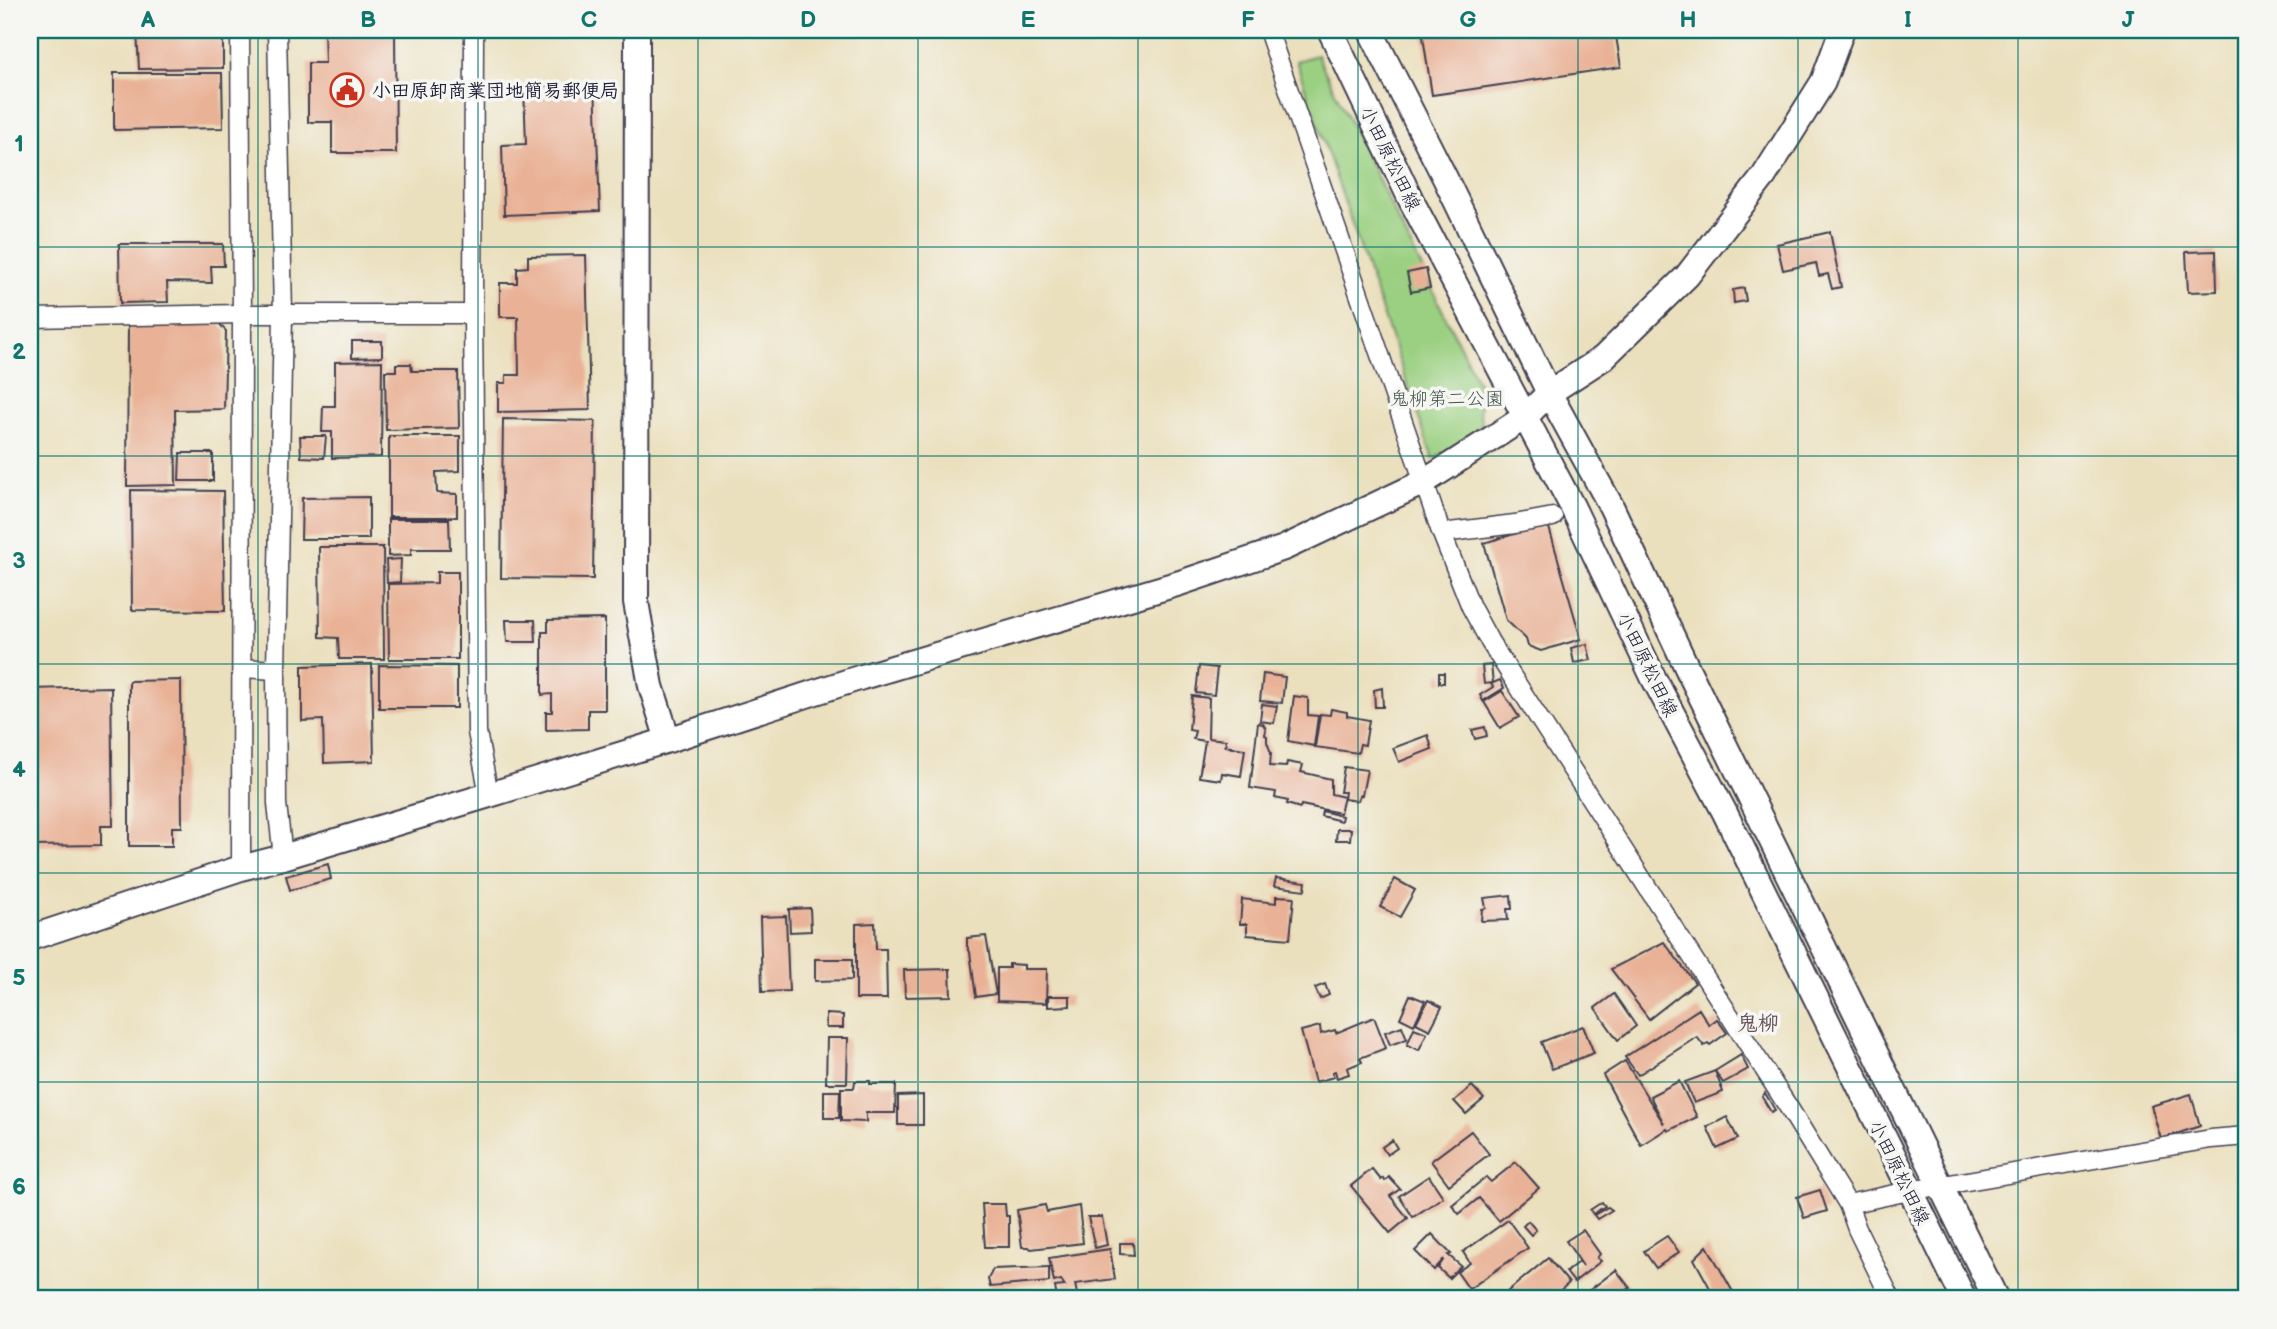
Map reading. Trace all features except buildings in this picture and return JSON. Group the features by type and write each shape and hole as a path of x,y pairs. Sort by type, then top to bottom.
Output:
{"main road":[{"path":"637,30 636,602 651,686 668,740"},
{"name":"小田原松田線","path":"1330,30 1412,202 1572,506 1654,679 1725,813 1909,1192 1964,1299"},
{"name":"小田原松田線","path":"1370,30 1446,178 1549,393 1611,506 1688,670 1996,1299"},
{"path":"30,938 241,868 668,740 862,677 1180,583 1284,548 1424,482 1525,417 1549,393 1603,358 1687,276 1764,176 1823,82 1842,30"}],"street":[{"path":"240,30 243,313 241,868"},
{"path":"276,30 282,315 276,670 277,804 283,857"},
{"path":"474,30 473,314 477,732 489,795"},
{"path":"1268,30 1424,482 1471,607 1490,642 1789,1108 1847,1204 1891,1299"},
{"path":"30,318 243,313 473,314"},
{"path":"1442,533 1553,517"},
{"path":"242,668 276,670"},
{"path":"1847,1204 2200,1141 2247,1136"}],"green space":[{"name":"鬼柳第二公園","path":"1317,55 1484,395 1479,410 1483,430 1433,459 1296,61"}],"place":[{"name":"小田原卸商業団地簡易郵便局","path":"347,90"}],"district":[{"name":"鬼柳","path":"1758,1023"}]}
